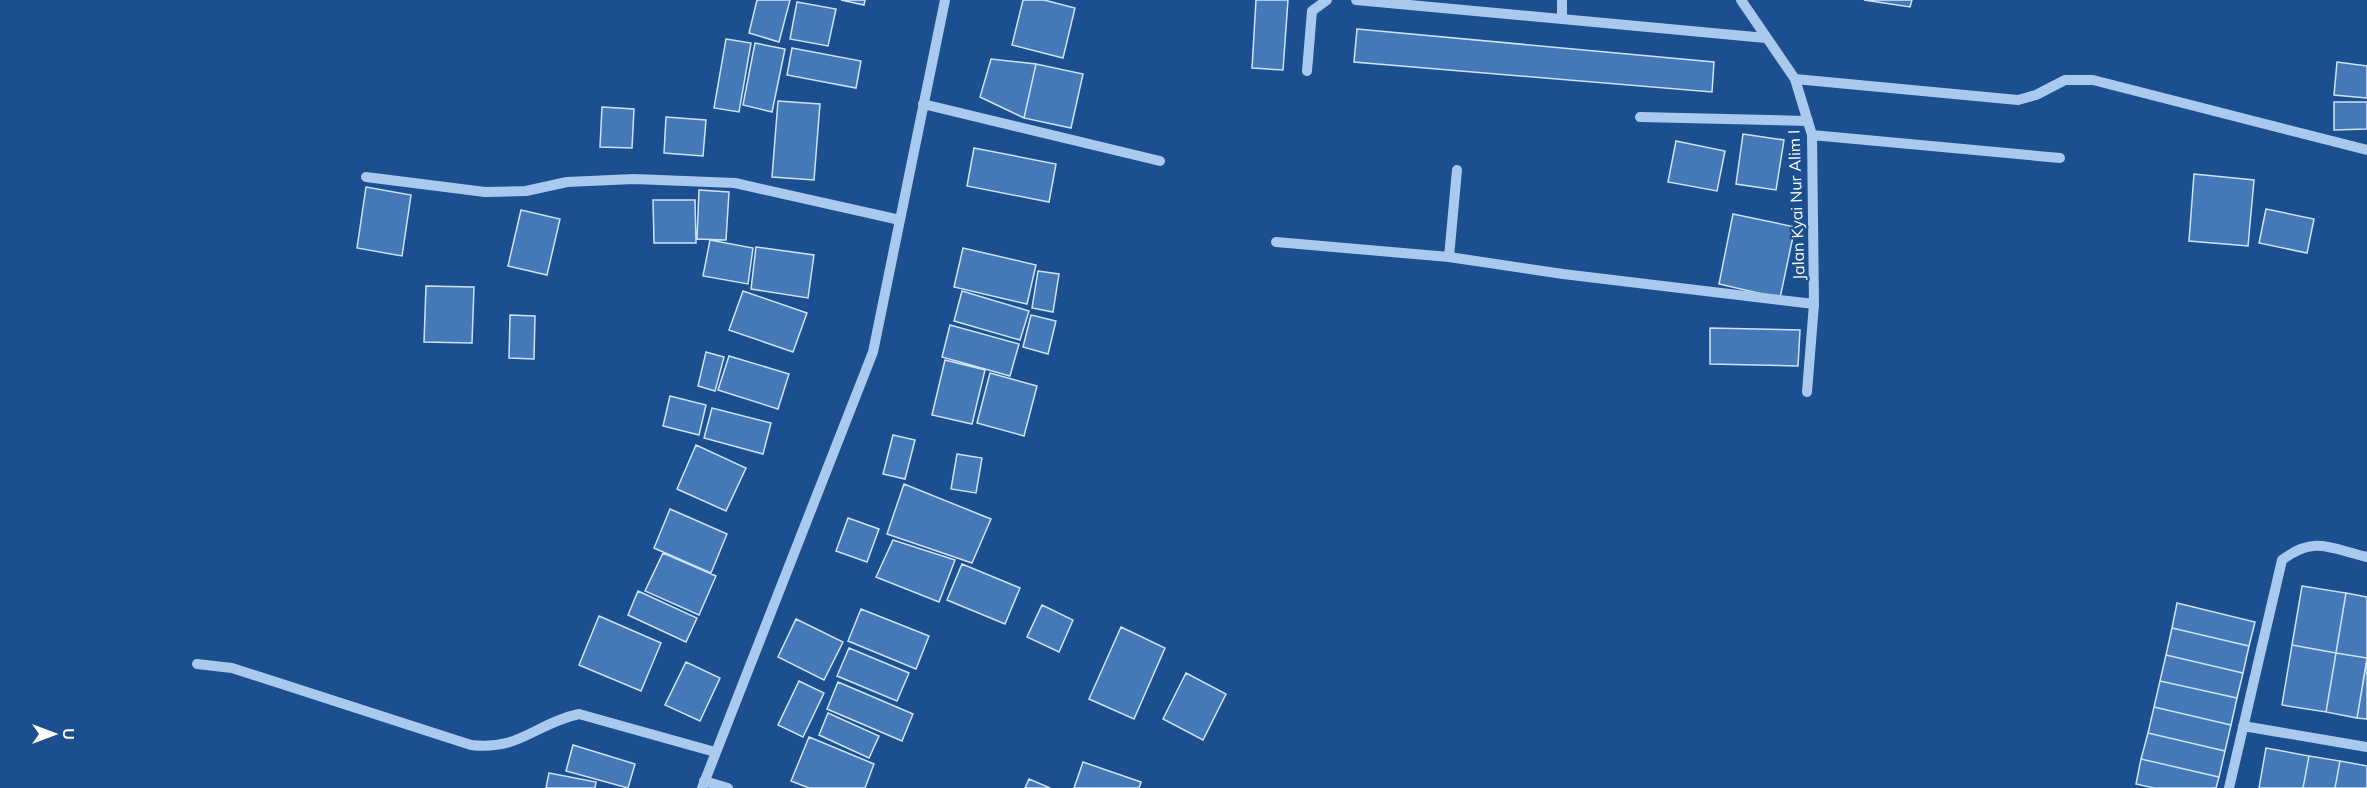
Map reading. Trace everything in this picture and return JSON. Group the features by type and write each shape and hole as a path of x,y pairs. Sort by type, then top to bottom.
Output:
{"street":[{"path":"728,788 703,785 873,352 945,0"},
{"path":"1307,71 1312,11 1327,0"},
{"path":"1356,0 1425,3 1562,19 1766,38"},
{"path":"1562,0 1562,19"},
{"name":"Jalan Kyai Nur Alim I","path":"1742,0 1795,79 1812,135 1814,304 1807,392"},
{"path":"1795,79 2018,100 2036,95 2065,80 2093,80 2367,150"},
{"path":"923,104 1160,161"},
{"path":"1640,117 1808,121"},
{"path":"1812,135 2060,158"},
{"path":"1449,257 1457,170"},
{"path":"366,177 485,192 526,191 567,182 634,179 735,183 900,220"},
{"path":"1276,242 1449,257 1563,274 1814,304"},
{"path":"2229,788 2282,560 2297,548 2314,544 2367,557"},
{"path":"197,664 232,668 471,745 488,747 508,744 565,717 579,714 715,753"},
{"path":"2243,726 2367,747"}],"building":[{"path":"757,0 790,0 779,42 749,33"},
{"path":"841,0 865,0 864,5"},
{"path":"1023,0 1044,0 1075,8 1063,58 1012,45"},
{"path":"1256,0 1288,0 1283,70 1252,68"},
{"path":"1864,0 1912,0 1910,7"},
{"path":"797,2 836,9 828,46 790,39"},
{"path":"1357,29 1714,62 1712,92 1354,62"},
{"path":"726,39 751,43 739,112 714,108"},
{"path":"755,43 785,49 772,112 743,105"},
{"path":"792,48 861,61 856,88 787,75"},
{"path":"991,59 1036,64 1024,118 980,97"},
{"path":"2337,62 2367,66 2367,98 2334,95"},
{"path":"1036,64 1083,74 1071,128 1024,118"},
{"path":"778,101 820,104 814,180 772,177"},
{"path":"2334,102 2367,102 2367,129 2334,130"},
{"path":"602,107 634,109 632,148 600,147"},
{"path":"666,117 706,120 703,156 664,153"},
{"path":"1743,134 1784,140 1776,190 1736,184"},
{"path":"1676,141 1725,151 1717,191 1668,182"},
{"path":"974,148 1056,164 1049,202 967,186"},
{"path":"2194,174 2254,180 2248,246 2189,241"},
{"path":"366,187 411,195 402,256 357,248"},
{"path":"699,190 729,192 726,240 697,239"},
{"path":"653,200 695,200 696,243 654,243"},
{"path":"2266,209 2314,219 2307,253 2259,243"},
{"path":"521,210 560,219 547,275 508,266"},
{"path":"1733,214 1795,227 1780,298 1719,284"},
{"path":"710,240 753,248 748,284 703,276"},
{"path":"756,247 814,255 808,298 751,289"},
{"path":"963,248 1036,265 1027,304 954,287"},
{"path":"1038,271 1059,274 1053,312 1032,308"},
{"path":"426,286 474,287 472,343 424,342"},
{"path":"743,291 807,313 793,352 729,330"},
{"path":"962,291 1029,311 1020,340 954,321"},
{"path":"510,315 535,316 534,359 509,358"},
{"path":"1031,315 1056,321 1048,354 1023,347"},
{"path":"950,325 1019,344 1010,376 942,357"},
{"path":"1710,328 1800,330 1798,366 1710,364"},
{"path":"706,352 724,357 715,391 698,386"},
{"path":"729,356 789,374 778,409 718,390"},
{"path":"945,360 985,370 972,424 932,415"},
{"path":"990,373 1037,386 1024,436 977,423"},
{"path":"670,396 706,405 699,435 663,426"},
{"path":"712,408 771,423 763,454 704,438"},
{"path":"893,435 915,440 905,479 883,474"},
{"path":"696,445 746,468 726,511 677,489"},
{"path":"957,454 982,458 976,493 951,489"},
{"path":"904,484 991,519 972,563 887,534"},
{"path":"670,509 727,534 711,573 654,548"},
{"path":"848,518 879,529 867,562 836,551"},
{"path":"893,540 955,560 939,602 876,577"},
{"path":"663,553 716,576 699,615 645,591"},
{"path":"962,564 1020,588 1005,624 947,600"},
{"path":"2302,586 2346,593 2336,653 2292,645"},
{"path":"638,591 697,618 686,642 628,615"},
{"path":"2346,593 2367,597 2367,658 2336,653"},
{"path":"2177,603 2255,622 2249,646 2172,628"},
{"path":"1042,605 1073,620 1059,652 1027,637"},
{"path":"861,609 929,636 916,669 848,641"},
{"path":"599,616 661,643 641,691 579,665"},
{"path":"796,619 843,642 824,680 778,657"},
{"path":"1121,627 1165,648 1134,719 1089,699"},
{"path":"2172,628 2249,646 2243,673 2166,655"},
{"path":"2292,645 2336,653 2326,712 2282,705"},
{"path":"849,648 909,673 897,701 837,676"},
{"path":"2336,653 2367,658 2357,718 2326,712"},
{"path":"2166,655 2243,673 2237,698 2160,681"},
{"path":"2367,660 2367,719 2357,718"},
{"path":"686,662 720,678 700,721 665,705"},
{"path":"1186,673 1226,694 1203,740 1163,719"},
{"path":"799,681 824,693 803,737 778,725"},
{"path":"2160,681 2237,698 2231,725 2154,707"},
{"path":"838,682 913,714 902,741 827,709"},
{"path":"2154,707 2231,725 2225,751 2148,733"},
{"path":"828,713 879,736 869,758 819,735"},
{"path":"2148,733 2225,751 2219,777 2141,759"},
{"path":"809,737 874,764 865,788 809,788 791,781"},
{"path":"573,745 635,764 628,788 566,771"},
{"path":"2266,748 2309,756 2303,788 2259,788"},
{"path":"2309,756 2340,761 2335,788 2303,788"},
{"path":"2141,759 2219,777 2216,788 2154,788 2136,784"},
{"path":"2340,761 2367,766 2367,788 2335,788"},
{"path":"1083,762 1141,782 1139,788 1074,788"},
{"path":"549,773 596,782 595,788 546,788"},
{"path":"1029,779 1050,788 1025,788"}]}
